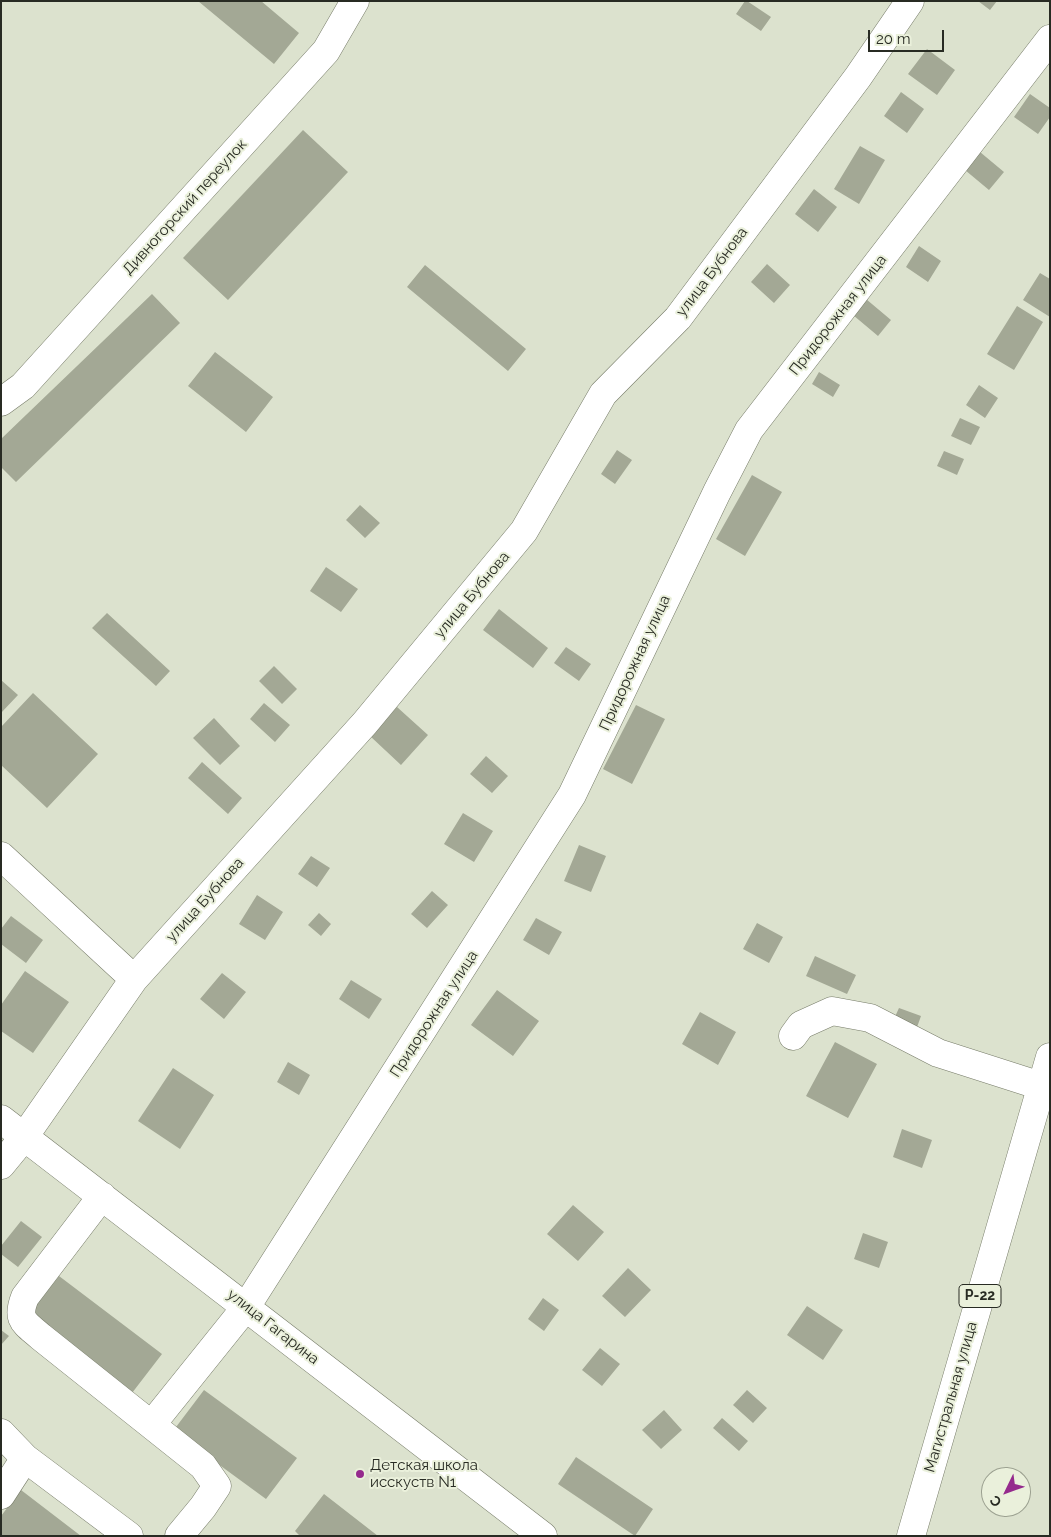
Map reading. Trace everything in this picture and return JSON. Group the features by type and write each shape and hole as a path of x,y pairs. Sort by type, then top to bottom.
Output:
{"main road":[{"name":"Дивногорский переулок","path":"1,402 23,386 326,51 355,1"},
{"name":"улица Бубнова","path":"1,1165 24,1136 134,979 364,723 524,532 603,394 678,318 858,77 910,1"},
{"name":"Придорожная улица","path":"152,1424 246,1307 572,795 716,492 749,430 1050,39"},
{"path":"1,856 134,979"},
{"path":"792,1036 801,1025 832,1011 870,1018 938,1053 1041,1086"},
{"name":"Магистральная улица","path":"911,1536 1050,1057"},
{"name":"улица Гагарина","path":"1,1119 543,1536"},
{"path":"102,1196 25,1297 20,1311 24,1322 41,1338 203,1466 217,1486 203,1508 179,1536"},
{"path":"1,1433 25,1458 128,1536"},
{"path":"1,1495 25,1458"}],"building":[{"path":"198,1 261,1 299,33 274,64"},
{"path":"745,1 771,17 761,31 736,14"},
{"path":"978,1 997,1 990,10"},
{"path":"927,49 955,70 937,95 908,74"},
{"path":"901,92 924,109 907,133 884,116"},
{"path":"1030,94 1050,108 1050,117 1038,134 1014,117"},
{"path":"303,130 348,172 228,300 183,258"},
{"path":"860,146 885,160 859,204 834,189"},
{"path":"980,152 1004,172 989,190 965,170"},
{"path":"814,189 837,207 818,232 795,214"},
{"path":"919,246 941,261 928,282 906,267"},
{"path":"767,264 790,285 774,303 751,282"},
{"path":"425,265 526,349 508,371 407,287"},
{"path":"1040,273 1050,279 1050,317 1023,300"},
{"path":"152,294 180,323 16,482 1,467 1,439"},
{"path":"866,299 891,320 878,336 853,315"},
{"path":"1017,306 1043,322 1014,370 987,354"},
{"path":"215,352 273,397 246,432 188,386"},
{"path":"819,372 840,385 833,397 812,384"},
{"path":"979,385 998,398 985,418 966,405"},
{"path":"960,418 980,427 971,445 951,436"},
{"path":"617,450 632,460 615,484 601,474"},
{"path":"944,451 964,459 957,475 937,466"},
{"path":"752,475 782,492 745,556 716,539"},
{"path":"360,505 380,523 365,538 346,520"},
{"path":"326,567 358,589 341,612 310,591"},
{"path":"499,609 548,648 533,668 483,630"},
{"path":"107,613 170,671 156,686 92,628"},
{"path":"566,647 591,664 579,681 554,663"},
{"path":"274,666 297,689 282,704 259,681"},
{"path":"1,680 18,695 1,713"},
{"path":"33,693 98,754 47,808 1,765 1,727"},
{"path":"264,703 290,725 275,742 250,719"},
{"path":"636,705 665,719 632,784 603,769"},
{"path":"397,707 428,735 401,765 370,736"},
{"path":"214,718 240,746 220,765 193,738"},
{"path":"486,756 508,776 492,793 470,774"},
{"path":"202,762 242,798 228,814 188,778"},
{"path":"463,813 493,831 474,862 444,844"},
{"path":"579,845 606,856 591,892 564,881"},
{"path":"311,856 330,868 317,887 298,874"},
{"path":"432,891 448,905 427,928 411,914"},
{"path":"257,895 283,912 265,940 239,924"},
{"path":"319,913 331,924 321,936 308,925"},
{"path":"11,916 43,940 26,963 1,944 1,929"},
{"path":"536,918 562,932 549,955 523,940"},
{"path":"757,923 783,937 769,963 743,949"},
{"path":"815,956 856,975 847,994 806,976"},
{"path":"25,971 69,1002 33,1053 1,1031 1,1005"},
{"path":"222,973 246,992 224,1019 200,999"},
{"path":"351,980 382,999 369,1019 339,999"},
{"path":"497,990 539,1021 513,1056 471,1025"},
{"path":"899,1008 921,1016 916,1030 893,1021"},
{"path":"700,1012 736,1032 718,1065 682,1044"},
{"path":"835,1042 877,1064 848,1118 806,1096"},
{"path":"288,1062 310,1075 299,1095 277,1082"},
{"path":"173,1068 214,1095 180,1149 138,1121"},
{"path":"902,1129 932,1140 922,1168 893,1157"},
{"path":"573,1205 604,1232 578,1261 547,1234"},
{"path":"21,1221 42,1237 18,1267 1,1254 1,1246"},
{"path":"863,1233 888,1242 879,1268 854,1259"},
{"path":"628,1268 651,1290 625,1317 602,1296"},
{"path":"59,1276 162,1354 132,1393 29,1314"},
{"path":"543,1298 559,1310 544,1331 528,1319"},
{"path":"807,1306 843,1330 823,1360 787,1335"},
{"path":"1,1330 9,1336 1,1345"},
{"path":"600,1348 620,1364 602,1386 582,1370"},
{"path":"204,1390 297,1458 266,1499 173,1431"},
{"path":"747,1390 767,1408 753,1423 733,1405"},
{"path":"664,1410 682,1430 661,1449 642,1430"},
{"path":"722,1418 748,1441 739,1451 713,1428"},
{"path":"576,1457 653,1509 635,1536 558,1484"},
{"path":"21,1490 81,1536 1,1536 1,1516"},
{"name":"Детская школа исскуств N1","path":"324,1494 378,1536 300,1536 295,1531"}],"place":[{"name":"Детская школа исскуств N1","path":"360,1474"}]}
